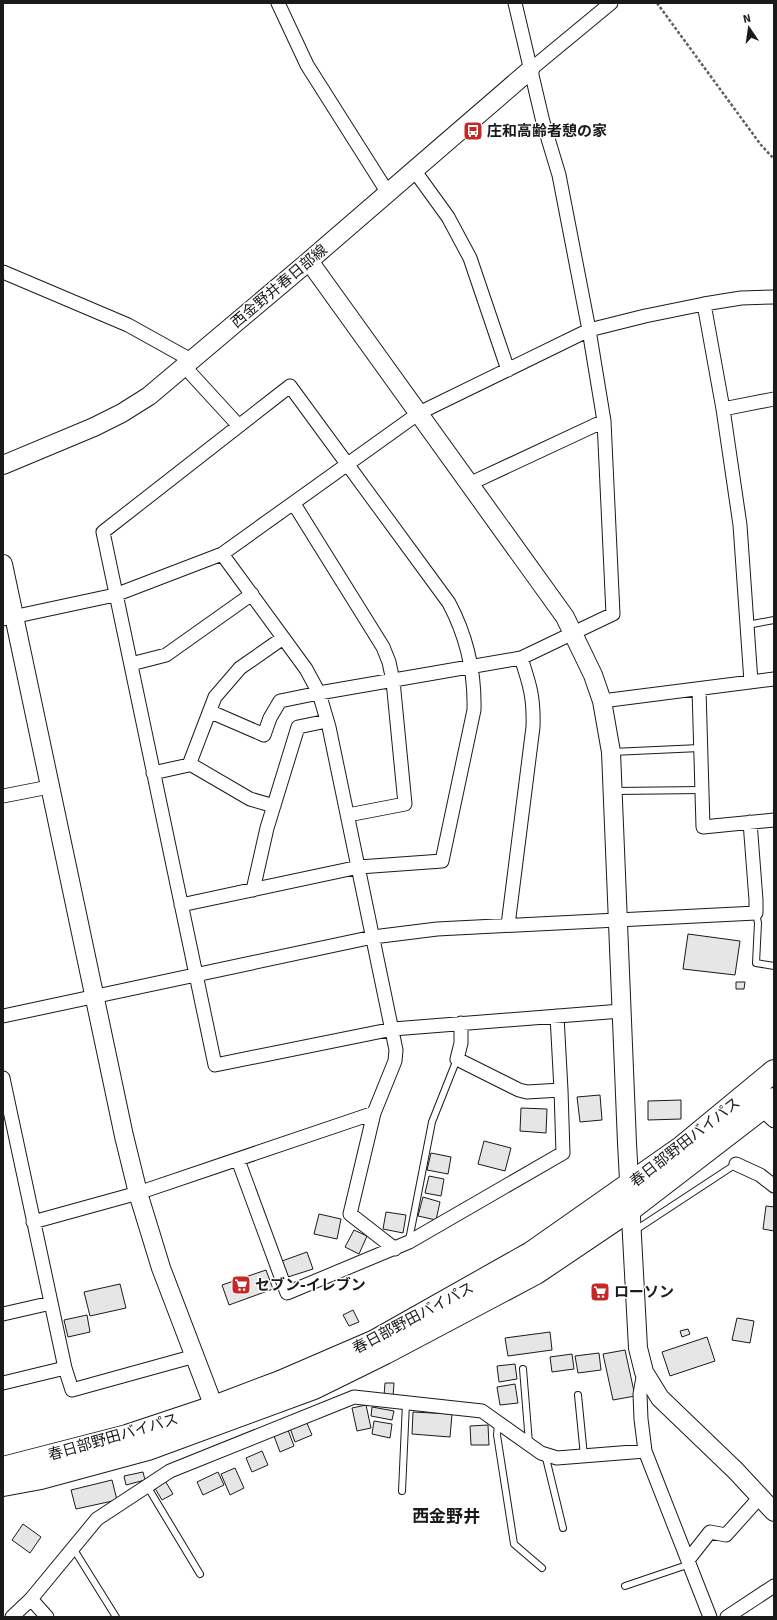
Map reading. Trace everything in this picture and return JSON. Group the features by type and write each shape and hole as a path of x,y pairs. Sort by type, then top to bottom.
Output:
{"highway":[{"name":"春日部野田バイパス","path":"3,1468 127,1436 214,1407 280,1382 374,1341 531,1253 630,1185 682,1147 774,1071"},
{"name":"春日部野田バイパス","path":"3,1485 41,1478 148,1449 314,1388 385,1353 536,1273 631,1209 770,1110"}],"street":[{"path":"278,3 307,65 388,193"},
{"path":"211,712 264,735 270,718 280,701 319,693 472,668 521,658 613,614 604,421 589,330 559,175 543,122 515,3"},
{"path":"530,70 611,3"},
{"name":"西金野井春日部線","path":"3,465 94,427 122,413 149,396 309,261 530,70"},
{"path":"414,170 448,217 470,258 508,370"},
{"path":"309,261 565,617 593,675 602,701 611,752 631,1233 638,1348 644,1372 660,1398 736,1471 774,1512"},
{"path":"3,272 128,325 188,363 239,426"},
{"path":"9,618 115,595 222,554 294,504 346,464 419,413 589,330 644,316 704,304 741,298 774,297"},
{"path":"704,304 723,409 740,525 751,682"},
{"path":"180,905 358,868 442,861 474,710 472,668 466,641 450,603 346,464 290,386 103,532 180,905 215,1065 393,1029 621,1012"},
{"path":"723,409 774,399"},
{"path":"469,484 604,421"},
{"path":"294,504 384,647 393,681 405,804 348,815"},
{"path":"222,554 306,669 319,693 327,721 393,1029 396,1050 395,1061 374,1113 350,1214 395,1249"},
{"path":"3,564 9,618 49,787 124,1136 138,1193 161,1268 214,1407"},
{"path":"131,664 166,655 252,594"},
{"path":"190,764 211,712 215,697 240,668 283,638"},
{"path":"508,925 533,727 534,708 531,688 521,658"},
{"path":"602,701 774,679"},
{"path":"699,689 703,827 774,820"},
{"path":"253,890 274,806 298,728 327,721"},
{"path":"153,773 190,764 250,799 274,806"},
{"path":"3,796 49,787"},
{"path":"3,1016 373,937 437,929 756,914 750,822"},
{"path":"238,1160 286,1293 395,1249 563,1153 557,1016"},
{"path":"461,1023 461,1043 457,1059 519,1090 527,1092 561,1090"},
{"path":"3,1078 6,1108 65,1368 72,1390 195,1356"},
{"path":"33,1222 138,1193 374,1113"},
{"path":"736,1164 760,1175 774,1186"},
{"path":"3,1314 51,1303"},
{"path":"3,1383 65,1368"},
{"path":"644,1372 640,1394 645,1451 710,1617"},
{"path":"12,1617 31,1599 97,1519 170,1471 354,1397 482,1411 529,1445 557,1458 645,1451"},
{"path":"689,1562 710,1532 726,1534 760,1497"},
{"path":"727,1617 774,1586"},
{"path":"31,1599 47,1617"},
{"path":"3,1615 7,1617"}],"lane":[{"path":"747,625 774,620"},
{"path":"611,752 700,748"},
{"path":"613,792 702,790"},
{"path":"756,914 758,923 756,963 774,966"},
{"path":"409,1242 432,1122 457,1059"},
{"path":"631,1233 736,1164"},
{"path":"523,1369 529,1445"},
{"path":"578,1395 584,1456"},
{"path":"402,1491 406,1403"},
{"path":"498,1423 497,1435 514,1544 542,1568"},
{"path":"546,1454 563,1528"},
{"path":"147,1486 200,1574"},
{"path":"73,1548 116,1617"},
{"path":"625,1586 689,1562"}],"path":[{"path":"657,3 761,145 774,159"}],"building":[{"path":"688,934 740,941 735,975 683,969"},
{"path":"736,982 745,982 744,989 736,989"},
{"path":"600,1095 602,1120 580,1122 577,1097"},
{"path":"681,1100 681,1119 648,1120 648,1101"},
{"path":"521,1108 547,1109 546,1133 520,1131"},
{"path":"484,1141 511,1148 505,1171 478,1164"},
{"path":"431,1153 451,1157 448,1174 427,1170"},
{"path":"429,1176 444,1179 441,1196 425,1193"},
{"path":"423,1197 440,1202 436,1220 418,1216"},
{"path":"766,1206 774,1207 774,1231 763,1229"},
{"path":"386,1212 406,1215 403,1233 383,1229"},
{"path":"319,1214 341,1219 337,1239 314,1234"},
{"path":"354,1230 367,1236 359,1254 345,1247"},
{"path":"307,1252 313,1269 288,1277 282,1261"},
{"path":"266,1270 273,1289 229,1305 222,1285"},
{"path":"120,1284 126,1308 90,1316 84,1292"},
{"path":"353,1310 359,1322 349,1326 343,1315"},
{"path":"87,1315 90,1332 68,1337 64,1320"},
{"path":"737,1318 754,1321 750,1343 732,1340"},
{"path":"688,1329 690,1334 682,1337 680,1331"},
{"path":"550,1332 552,1350 508,1356 505,1338"},
{"path":"707,1337 715,1361 670,1376 662,1352"},
{"path":"625,1350 635,1396 613,1400 603,1354"},
{"path":"599,1353 601,1370 578,1373 575,1356"},
{"path":"572,1354 574,1369 552,1372 550,1357"},
{"path":"515,1364 517,1379 499,1382 497,1366"},
{"path":"385,1383 394,1383 393,1397 384,1396"},
{"path":"515,1384 518,1403 500,1405 497,1387"},
{"path":"366,1405 371,1428 357,1431 352,1408"},
{"path":"372,1407 394,1411 392,1420 371,1416"},
{"path":"413,1412 452,1414 450,1437 412,1434"},
{"path":"306,1421 312,1435 295,1442 290,1428"},
{"path":"374,1421 392,1424 390,1438 372,1434"},
{"path":"488,1425 489,1445 471,1445 470,1426"},
{"path":"288,1430 294,1446 280,1452 274,1436"},
{"path":"262,1451 268,1465 252,1472 246,1458"},
{"path":"235,1468 244,1488 230,1495 221,1474"},
{"path":"143,1472 145,1480 126,1485 124,1476"},
{"path":"218,1472 224,1485 203,1495 197,1482"},
{"path":"164,1479 173,1494 162,1500 153,1485"},
{"path":"112,1480 117,1500 76,1509 71,1490"},
{"path":"23,1524 41,1537 30,1553 12,1540"}],"place":[{"name":"庄和高齢者憩の家","path":"473,131"},
{"name":"セブン-イレブン","path":"241,1285"},
{"name":"ローソン","path":"600,1292"}],"district":[{"name":"西金野井","path":"446,1516"}]}
